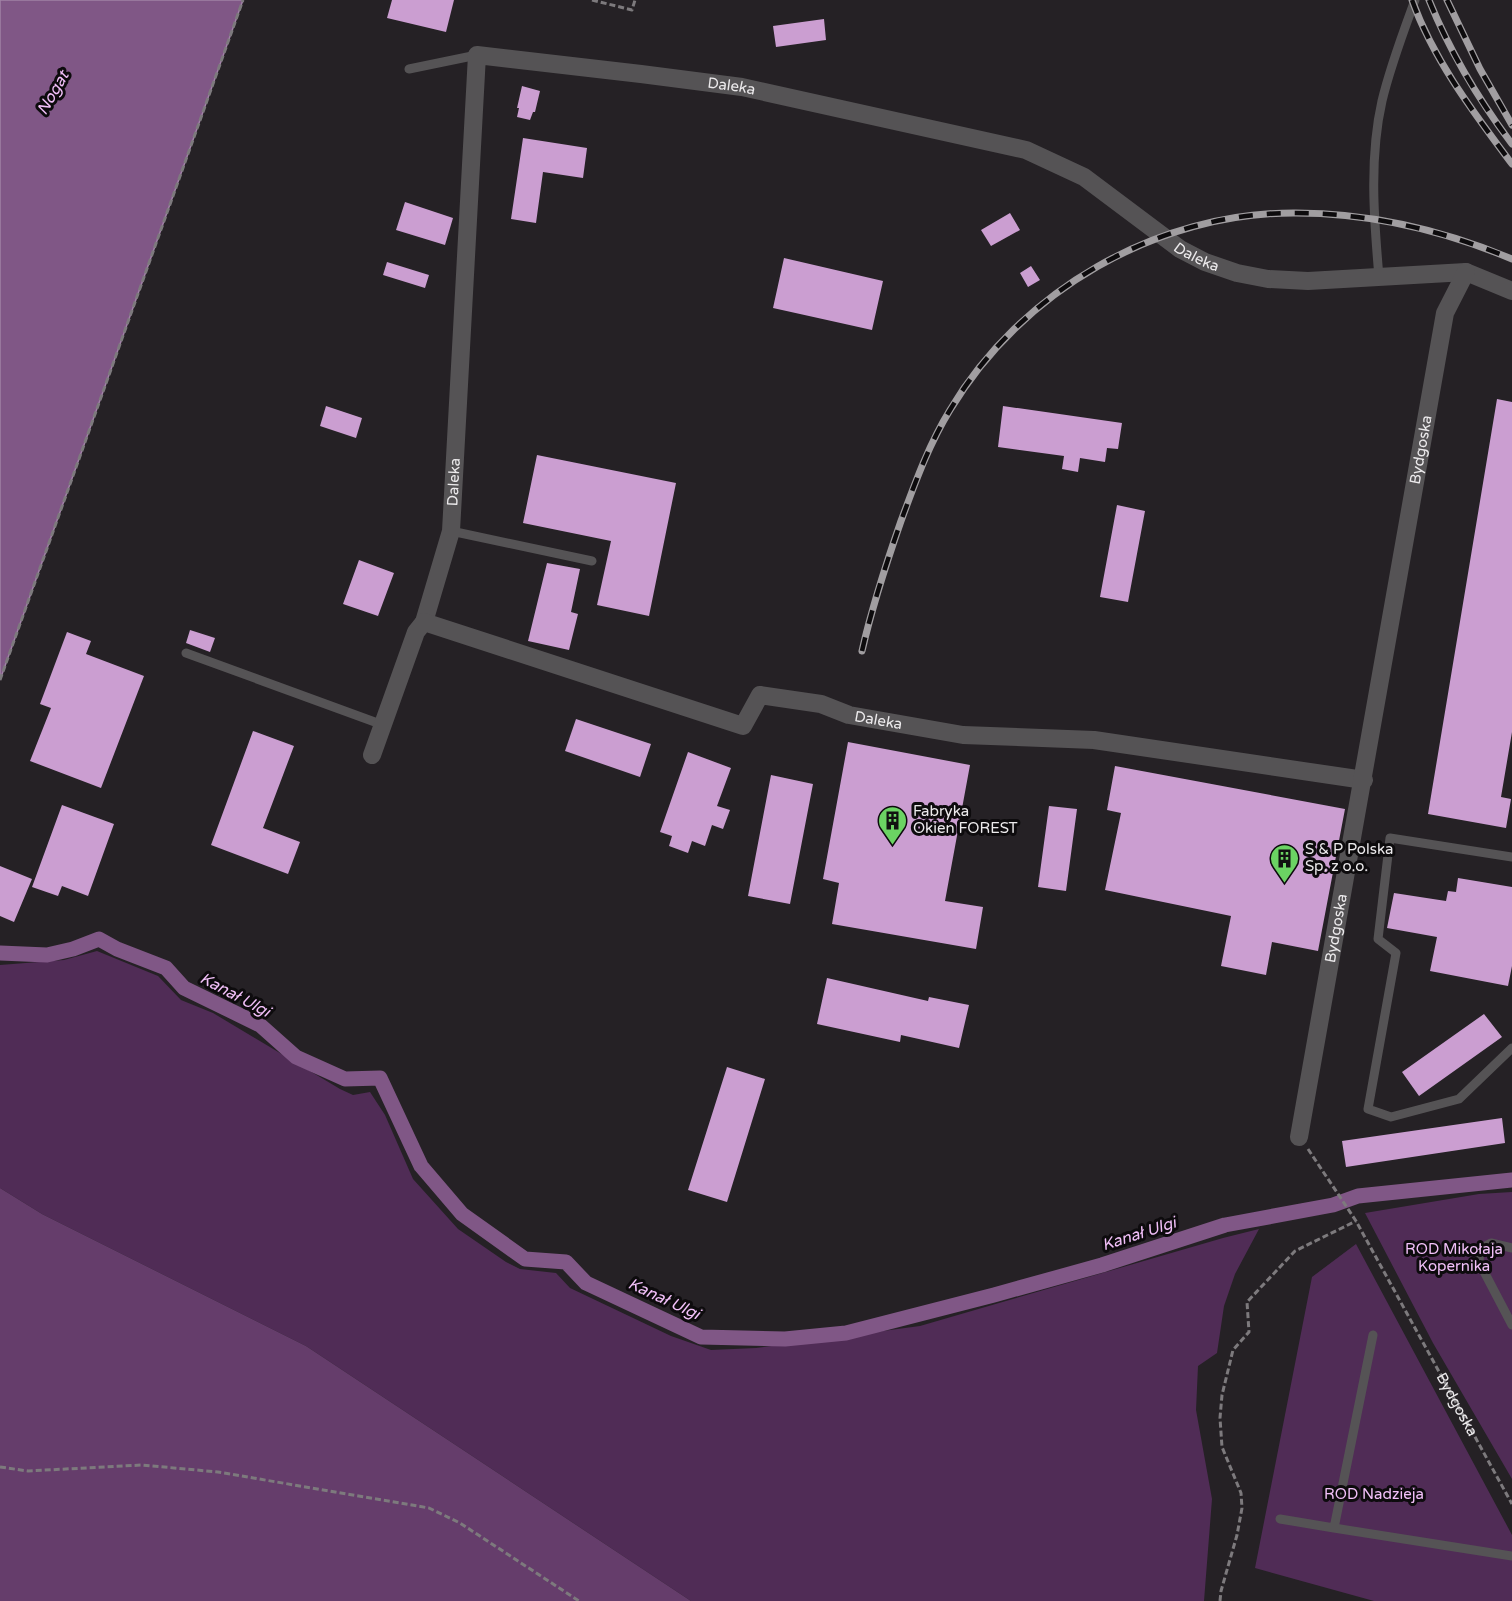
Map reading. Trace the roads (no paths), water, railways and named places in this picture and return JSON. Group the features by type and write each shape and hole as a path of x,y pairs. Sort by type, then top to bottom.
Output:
{"street":[{"name":"Daleka","path":"372,755 416,632 424,622 451,531 477,55 742,87 1026,150 1084,177 1180,249 1205,262 1237,273 1268,279 1308,281 1466,272 1512,291"},
{"name":"Bydgoska","path":"1299,1137 1445,313 1466,272"},
{"name":"Daleka","path":"424,622 743,726 760,695 821,704 849,715 963,735 1094,740 1364,780"}],"lane":[{"path":"1379,277 1374,183 1376,134 1385,90 1415,0"},
{"path":"410,69 477,55"},
{"path":"451,531 592,561"},
{"path":"186,652 383,725"},
{"path":"1512,857 1390,838 1378,939 1396,953 1368,1109 1392,1117 1459,1099 1512,1048"},
{"path":"1512,1248 1491,1243 1480,1249 1479,1262 1512,1325"},
{"path":"1334,1528 1373,1335"},
{"path":"1280,1519 1512,1556"}],"water":[{"name":"Nogat","path":"0,0 243,0 0,680"}],"waterway":[{"name":"Kanał Ulgi","path":"0,953 47,955 73,949 99,939 117,949 166,968 184,988 260,1025 296,1057 345,1079 380,1078 421,1166 462,1214 525,1259 566,1262 586,1283 701,1337 785,1339 846,1333 1102,1265 1225,1225 1333,1205 1358,1196 1512,1180"}],"railway":[{"path":"1412,0 1443,65 1469,106 1512,164"},
{"path":"1429,0 1466,75 1512,144"},
{"path":"1447,0 1480,69 1512,125"},
{"path":"862,651 870,618 901,521 917,478 942,423 980,367 1014,329 1054,295 1098,266 1144,244 1193,227 1244,216 1296,213 1379,220 1434,232 1512,259"}],"place":[{"name":"Fabryka Okien FOREST","path":"892,846"},
{"name":"S & P Polska Sp. z o.o.","path":"1284,884"}],"park label":[{"name":"ROD Mikołaja Kopernika","path":"1454,1258"},
{"name":"ROD Nadzieja","path":"1374,1494"}]}
